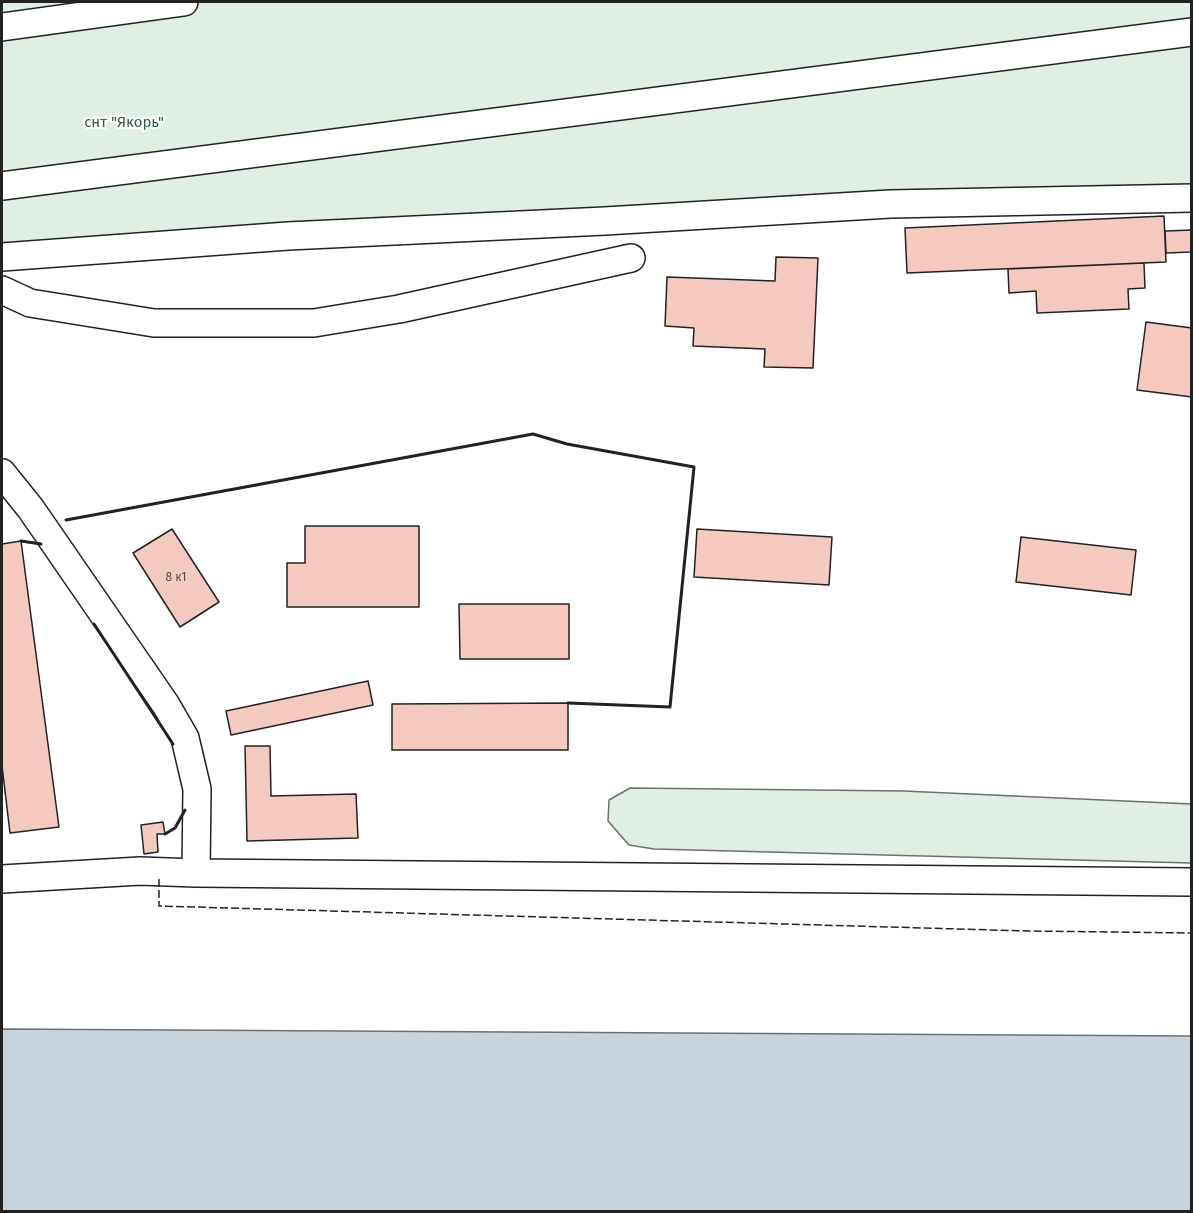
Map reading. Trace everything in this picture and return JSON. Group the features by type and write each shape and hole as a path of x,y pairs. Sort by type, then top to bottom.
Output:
{"street":[{"path":"2,27 184,2"},
{"path":"2,186 1191,32"},
{"path":"2,258 288,236 890,204 1191,198"},
{"path":"2,290 30,303 154,323 314,323 399,309 631,258"},
{"path":"2,473 58,548 166,705 185,738 197,789 196,873"},
{"path":"2,879 140,871 1191,882"}],"green space":[{"name":"снт \"Якорь\"","path":"2,2 1191,2 1191,193 2,252"},
{"path":"630,788 904,791 1191,804 1191,863 654,849 629,845 608,821 609,800"}],"shaded area":[{"path":"2,1029 1191,1036 1191,1211 2,1211"}],"building":[{"path":"1164,216 1166,262 907,273 905,228"},
{"path":"1192,230 1192,252 1166,253 1165,231"},
{"path":"776,257 818,258 813,368 764,367 765,349 693,346 694,328 665,326 667,277 775,281"},
{"path":"1144,263 1145,288 1128,289 1129,309 1037,313 1036,291 1009,293 1008,269"},
{"path":"1146,322 1192,328 1192,397 1137,390"},
{"path":"305,526 419,526 419,607 287,607 287,563 305,563"},
{"path":"172,529 219,602 180,627 133,553"},
{"path":"697,529 832,537 829,585 694,577"},
{"path":"1021,537 1136,550 1131,595 1016,582"},
{"path":"21,541 59,827 10,833 2,766 2,544"},
{"path":"459,604 569,604 569,659 460,659"},
{"path":"368,681 373,705 231,735 226,711"},
{"path":"568,703 568,750 392,750 392,704"},
{"path":"245,746 270,746 271,796 356,794 358,838 247,841"},
{"path":"163,822 165,834 157,834 158,852 144,854 141,825"}],"fence":[{"path":"159,879 159,906 1028,931 1192,933"}],"wall":[{"path":"66,520 533,434 567,444 694,467 670,707 568,703"},
{"path":"21,541 41,544"},
{"path":"94,624 173,744"},
{"path":"165,834 175,828 185,810"}]}
